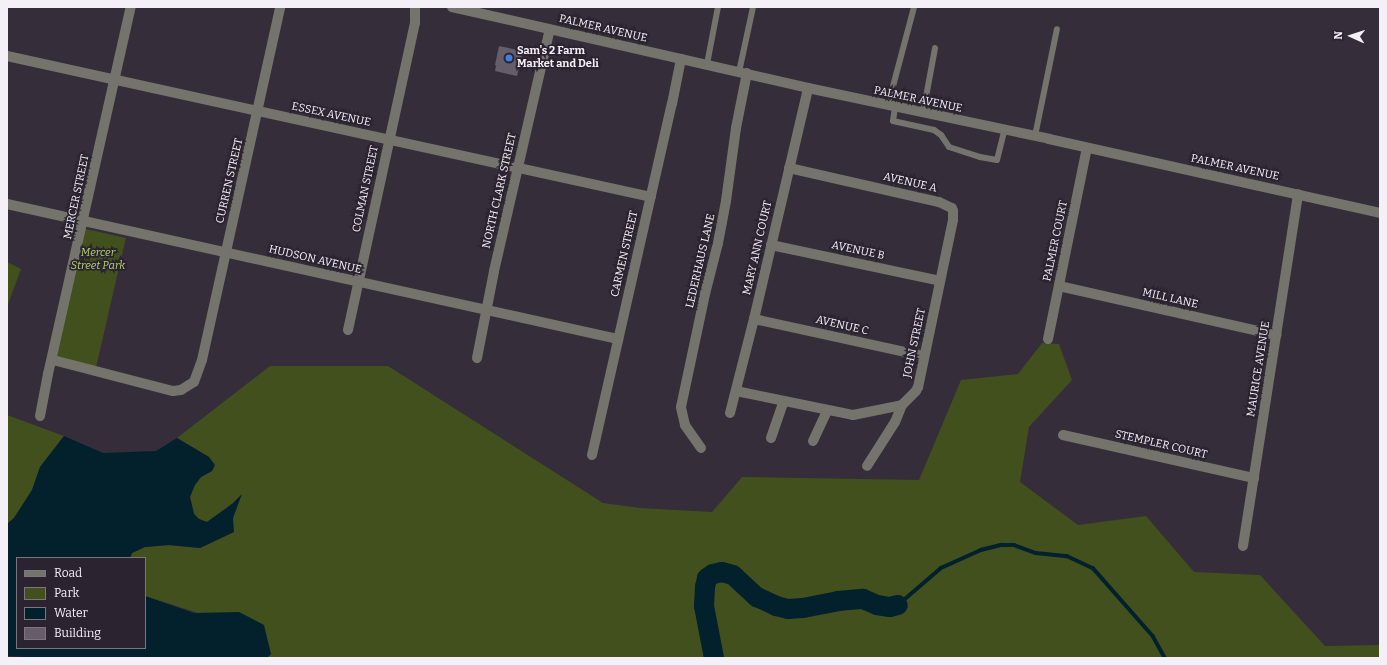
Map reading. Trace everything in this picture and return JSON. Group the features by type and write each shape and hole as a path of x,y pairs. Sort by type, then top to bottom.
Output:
{"street":[{"name":"MERCER STREET","path":"40,416 131,7"},
{"name":"CURREN STREET","path":"53,360 174,391 181,390 194,382 202,360 280,7"},
{"name":"COLMAN STREET","path":"348,330 415,23 415,7"},
{"name":"PALMER AVENUE","path":"452,7 808,88 1004,131 1035,136 1380,213"},
{"name":"NORTH CLARK STREET","path":"477,358 550,29"},
{"name":"ESSEX AVENUE","path":"7,56 651,197"},
{"name":"CARMEN STREET","path":"592,455 681,58"},
{"name":"LEDERHAUS LANE","path":"701,448 685,425 681,407 726,201 743,73"},
{"name":"MARY ANN COURT","path":"730,413 754,319 808,88"},
{"name":"PALMER COURT","path":"1048,339 1087,148"},
{"name":"AVENUE A","path":"789,168 939,202 952,208 953,220 940,281"},
{"name":"MAURICE AVENUE","path":"1243,546 1298,194"},
{"name":"HUDSON AVENUE","path":"7,204 618,339"},
{"name":"AVENUE B","path":"771,245 940,281"},
{"name":"JOHN STREET","path":"867,466 895,422 902,405 916,391 940,281"},
{"name":"MILL LANE","path":"1059,286 1277,335"},
{"name":"AVENUE C","path":"754,319 924,356"},
{"path":"736,390 784,402 853,416 902,405"},
{"path":"771,438 784,402"},
{"path":"813,441 827,411"},
{"name":"STEMPLER COURT","path":"1063,435 1254,478"}],"lane":[{"path":"707,64 718,7"},
{"path":"743,73 753,7"},
{"path":"914,7 891,106 893,121 934,130 941,134 949,147 980,157 997,160 1004,131"},
{"path":"1035,136 1057,29"},
{"path":"923,113 936,48"},
{"path":"934,130 936,115"}],"green space":[{"name":"Mercer Street Park","path":"82,228 126,238 95,371 51,361"},
{"path":"7,262 21,269 7,307"},
{"path":"1042,343 1059,344 1072,380 1029,427 1020,482 1078,525 1146,516 1194,572 1260,575 1325,646 1380,645 1380,658 267,658 271,654 201,614 146,596 146,557 130,557 132,553 145,547 169,545 200,548 233,532 233,518 241,495 232,504 207,522 199,519 194,514 190,497 194,485 201,477 212,471 209,457 177,438 270,366 388,366 603,503 640,508 712,512 742,477 919,480 961,380 1018,374"},
{"path":"7,415 64,436 40,467 32,490 14,518 7,524"}],"water":[{"path":"64,436 103,453 156,451 177,438 209,457 215,465 212,471 201,477 195,485 190,497 194,514 199,519 207,522 232,504 242,494 233,518 234,532 200,548 169,545 145,547 132,553 130,557 16,557 16,649 146,649 146,596 194,613 239,612 264,625 271,654 267,658 43,658 7,656 7,524 14,518 32,490 40,467"}],"building":[{"name":"Sam's 2 Farm Market and Deli","path":"499,46 523,51 517,76 495,71"}],"waterway":[{"path":"898,605 941,568 981,550 1001,545 1014,545 1036,553 1067,556 1093,568 1153,636 1165,658"},
{"path":"714,658 704,606 707,578 713,574 722,572 733,575 757,597 776,606 788,609 803,608 838,601 863,599 877,605 890,607 898,605"}],"place":[{"name":"Sam's 2 Farm Market and Deli","path":"509,58"}]}
